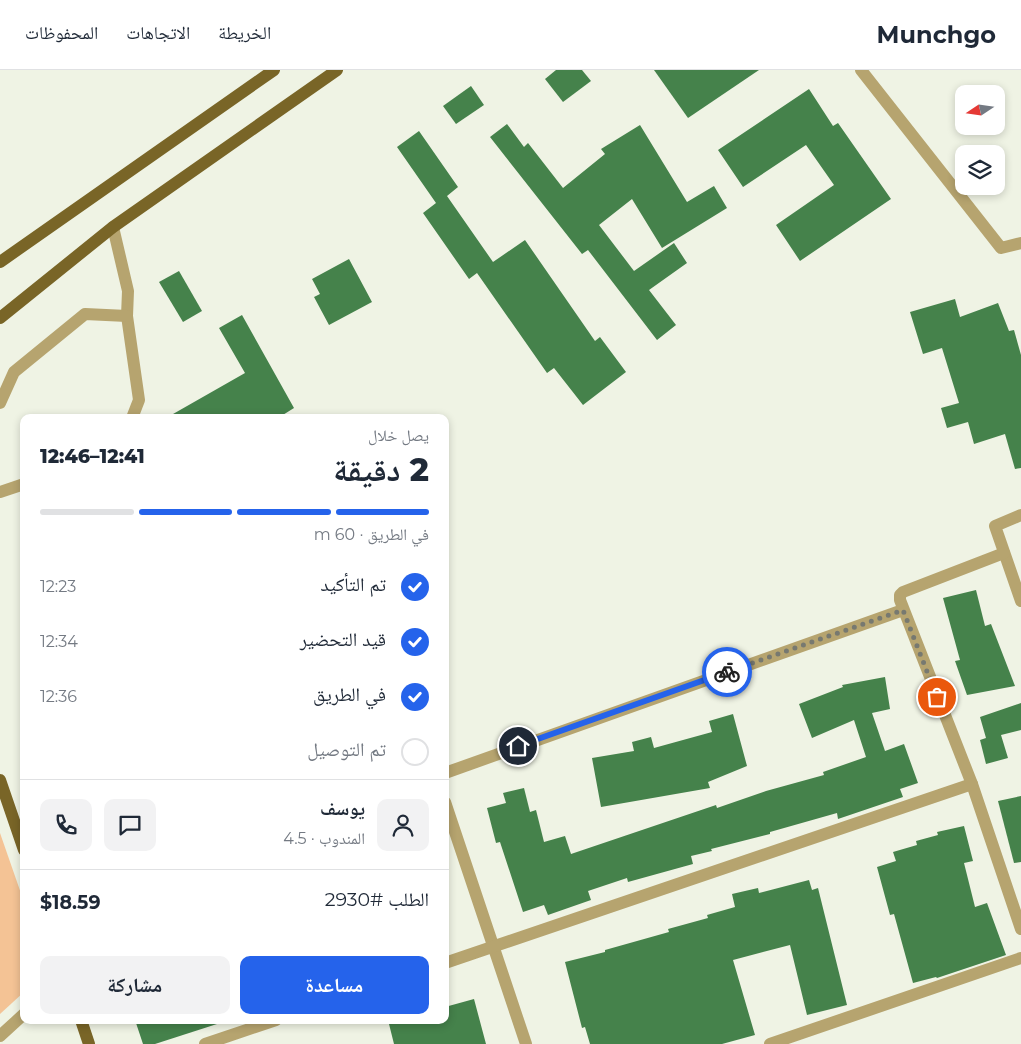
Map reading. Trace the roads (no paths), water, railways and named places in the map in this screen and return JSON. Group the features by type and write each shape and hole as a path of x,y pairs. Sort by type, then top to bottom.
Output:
{"main road":[{"path":"0,262 274,70"},
{"path":"0,318 113,227 337,70"},
{"path":"0,780 20,838"},
{"path":"82,1024 90,1044"}],"street":[{"path":"861,70 1001,248 1021,243"},
{"path":"113,227 128,291 127,316 139,400 134,414"},
{"path":"0,404 14,372 84,314 127,316"},
{"path":"0,492 20,485"},
{"path":"1020,592 995,526 1021,514"},
{"path":"1004,553 903,592 900,600 972,784 1021,929"},
{"path":"449,771 903,610"},
{"path":"449,962 972,784"},
{"path":"449,814 526,1044"},
{"path":"770,1044 1021,958"},
{"path":"0,1036 20,1018"},
{"path":"205,1044 264,1024"}]}
